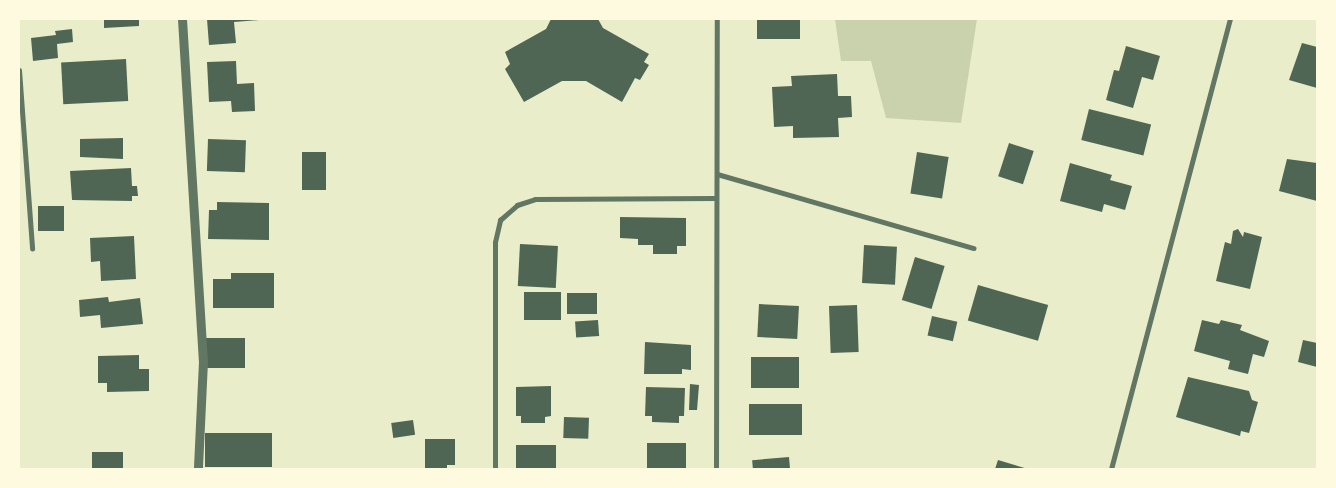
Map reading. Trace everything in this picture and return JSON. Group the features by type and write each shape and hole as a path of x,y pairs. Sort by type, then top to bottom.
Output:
{"street":[{"path":"182,19 203,361 198,469"},
{"path":"716,469 717,19"},
{"path":"1111,469 1230,19"},
{"path":"19,70 32,249"},
{"path":"716,174 974,248"},
{"path":"495,469 495,242 500,220 516,205 536,199 716,198"}],"green space":[{"path":"835,19 977,19 961,123 886,118 871,61 841,61"}],"building":[{"path":"104,19 139,19 139,26 104,28"},
{"path":"207,19 259,20 234,22 236,43 209,45"},
{"path":"551,19 598,19 603,28 649,54 644,62 649,65 640,80 635,78 622,102 586,81 562,81 524,102 505,69 510,64 505,52 546,29"},
{"path":"757,19 800,19 800,39 757,39"},
{"path":"72,29 73,42 57,44 58,58 33,61 31,38 56,35 55,31"},
{"path":"1302,43 1317,47 1317,88 1289,80"},
{"path":"1126,46 1160,56 1153,80 1142,77 1133,108 1106,100 1114,70 1119,71"},
{"path":"126,59 128,101 63,104 61,62"},
{"path":"236,61 237,84 254,83 255,111 232,112 231,101 209,102 207,62"},
{"path":"837,74 838,96 851,96 852,117 838,118 839,137 793,138 793,126 774,127 772,87 792,86 791,76"},
{"path":"1089,109 1151,124 1143,156 1081,140"},
{"path":"123,138 123,159 80,157 80,139"},
{"path":"208,139 246,140 245,172 207,171"},
{"path":"1009,143 1034,151 1023,184 998,176"},
{"path":"302,152 326,152 326,190 302,190"},
{"path":"917,152 949,157 942,198 910,193"},
{"path":"1287,159 1317,163 1317,201 1279,191"},
{"path":"1070,163 1112,175 1110,180 1132,186 1125,210 1104,204 1102,212 1060,201"},
{"path":"131,168 132,186 137,186 138,196 132,196 132,201 72,200 70,171"},
{"path":"217,202 269,203 269,240 208,239 209,210 217,210"},
{"path":"38,206 64,206 64,231 38,231"},
{"path":"620,217 686,218 686,246 677,246 677,254 653,254 653,245 638,245 638,239 620,238"},
{"path":"1238,229 1243,237 1244,232 1262,237 1250,289 1216,281 1225,242 1231,244 1233,231"},
{"path":"134,236 136,279 101,281 100,261 91,262 90,238"},
{"path":"520,244 558,246 556,288 518,286"},
{"path":"864,245 897,247 895,285 862,283"},
{"path":"915,257 945,266 931,309 902,300"},
{"path":"231,273 274,273 274,308 213,308 213,279 231,279"},
{"path":"978,285 1048,305 1038,341 968,321"},
{"path":"524,292 561,292 561,320 524,320"},
{"path":"567,293 597,293 597,314 567,314"},
{"path":"108,297 109,302 140,298 143,324 101,328 100,315 80,317 79,300"},
{"path":"759,304 799,306 797,339 757,337"},
{"path":"857,305 859,352 831,353 829,306"},
{"path":"932,316 957,322 953,341 928,335"},
{"path":"598,320 599,336 576,338 575,322"},
{"path":"1202,320 1219,324 1221,320 1242,325 1240,330 1269,341 1264,357 1253,354 1248,374 1228,369 1230,361 1194,351"},
{"path":"204,338 245,338 245,368 204,368"},
{"path":"1303,340 1317,343 1317,367 1298,362"},
{"path":"645,342 691,345 691,370 682,369 682,374 644,374"},
{"path":"139,355 139,369 149,369 149,391 107,392 107,383 98,383 98,356"},
{"path":"751,357 799,357 799,388 751,388"},
{"path":"1188,377 1249,391 1252,400 1258,402 1249,433 1241,431 1240,436 1176,417"},
{"path":"690,384 699,385 697,410 689,410"},
{"path":"551,386 551,416 545,417 545,423 521,423 521,416 516,416 516,387"},
{"path":"646,387 685,388 684,416 679,416 679,423 652,422 652,416 645,416"},
{"path":"749,404 802,404 802,435 749,435"},
{"path":"564,417 589,418 588,439 563,438"},
{"path":"413,420 415,435 393,438 391,423"},
{"path":"205,433 272,433 272,467 205,467"},
{"path":"425,439 455,439 455,465 447,465 447,469 425,469"},
{"path":"647,443 686,443 686,469 647,469"},
{"path":"516,445 556,445 556,469 516,469"},
{"path":"92,452 123,452 123,469 92,469"},
{"path":"789,457 790,469 753,469 752,460"},
{"path":"998,460 1028,469 995,469"}]}
